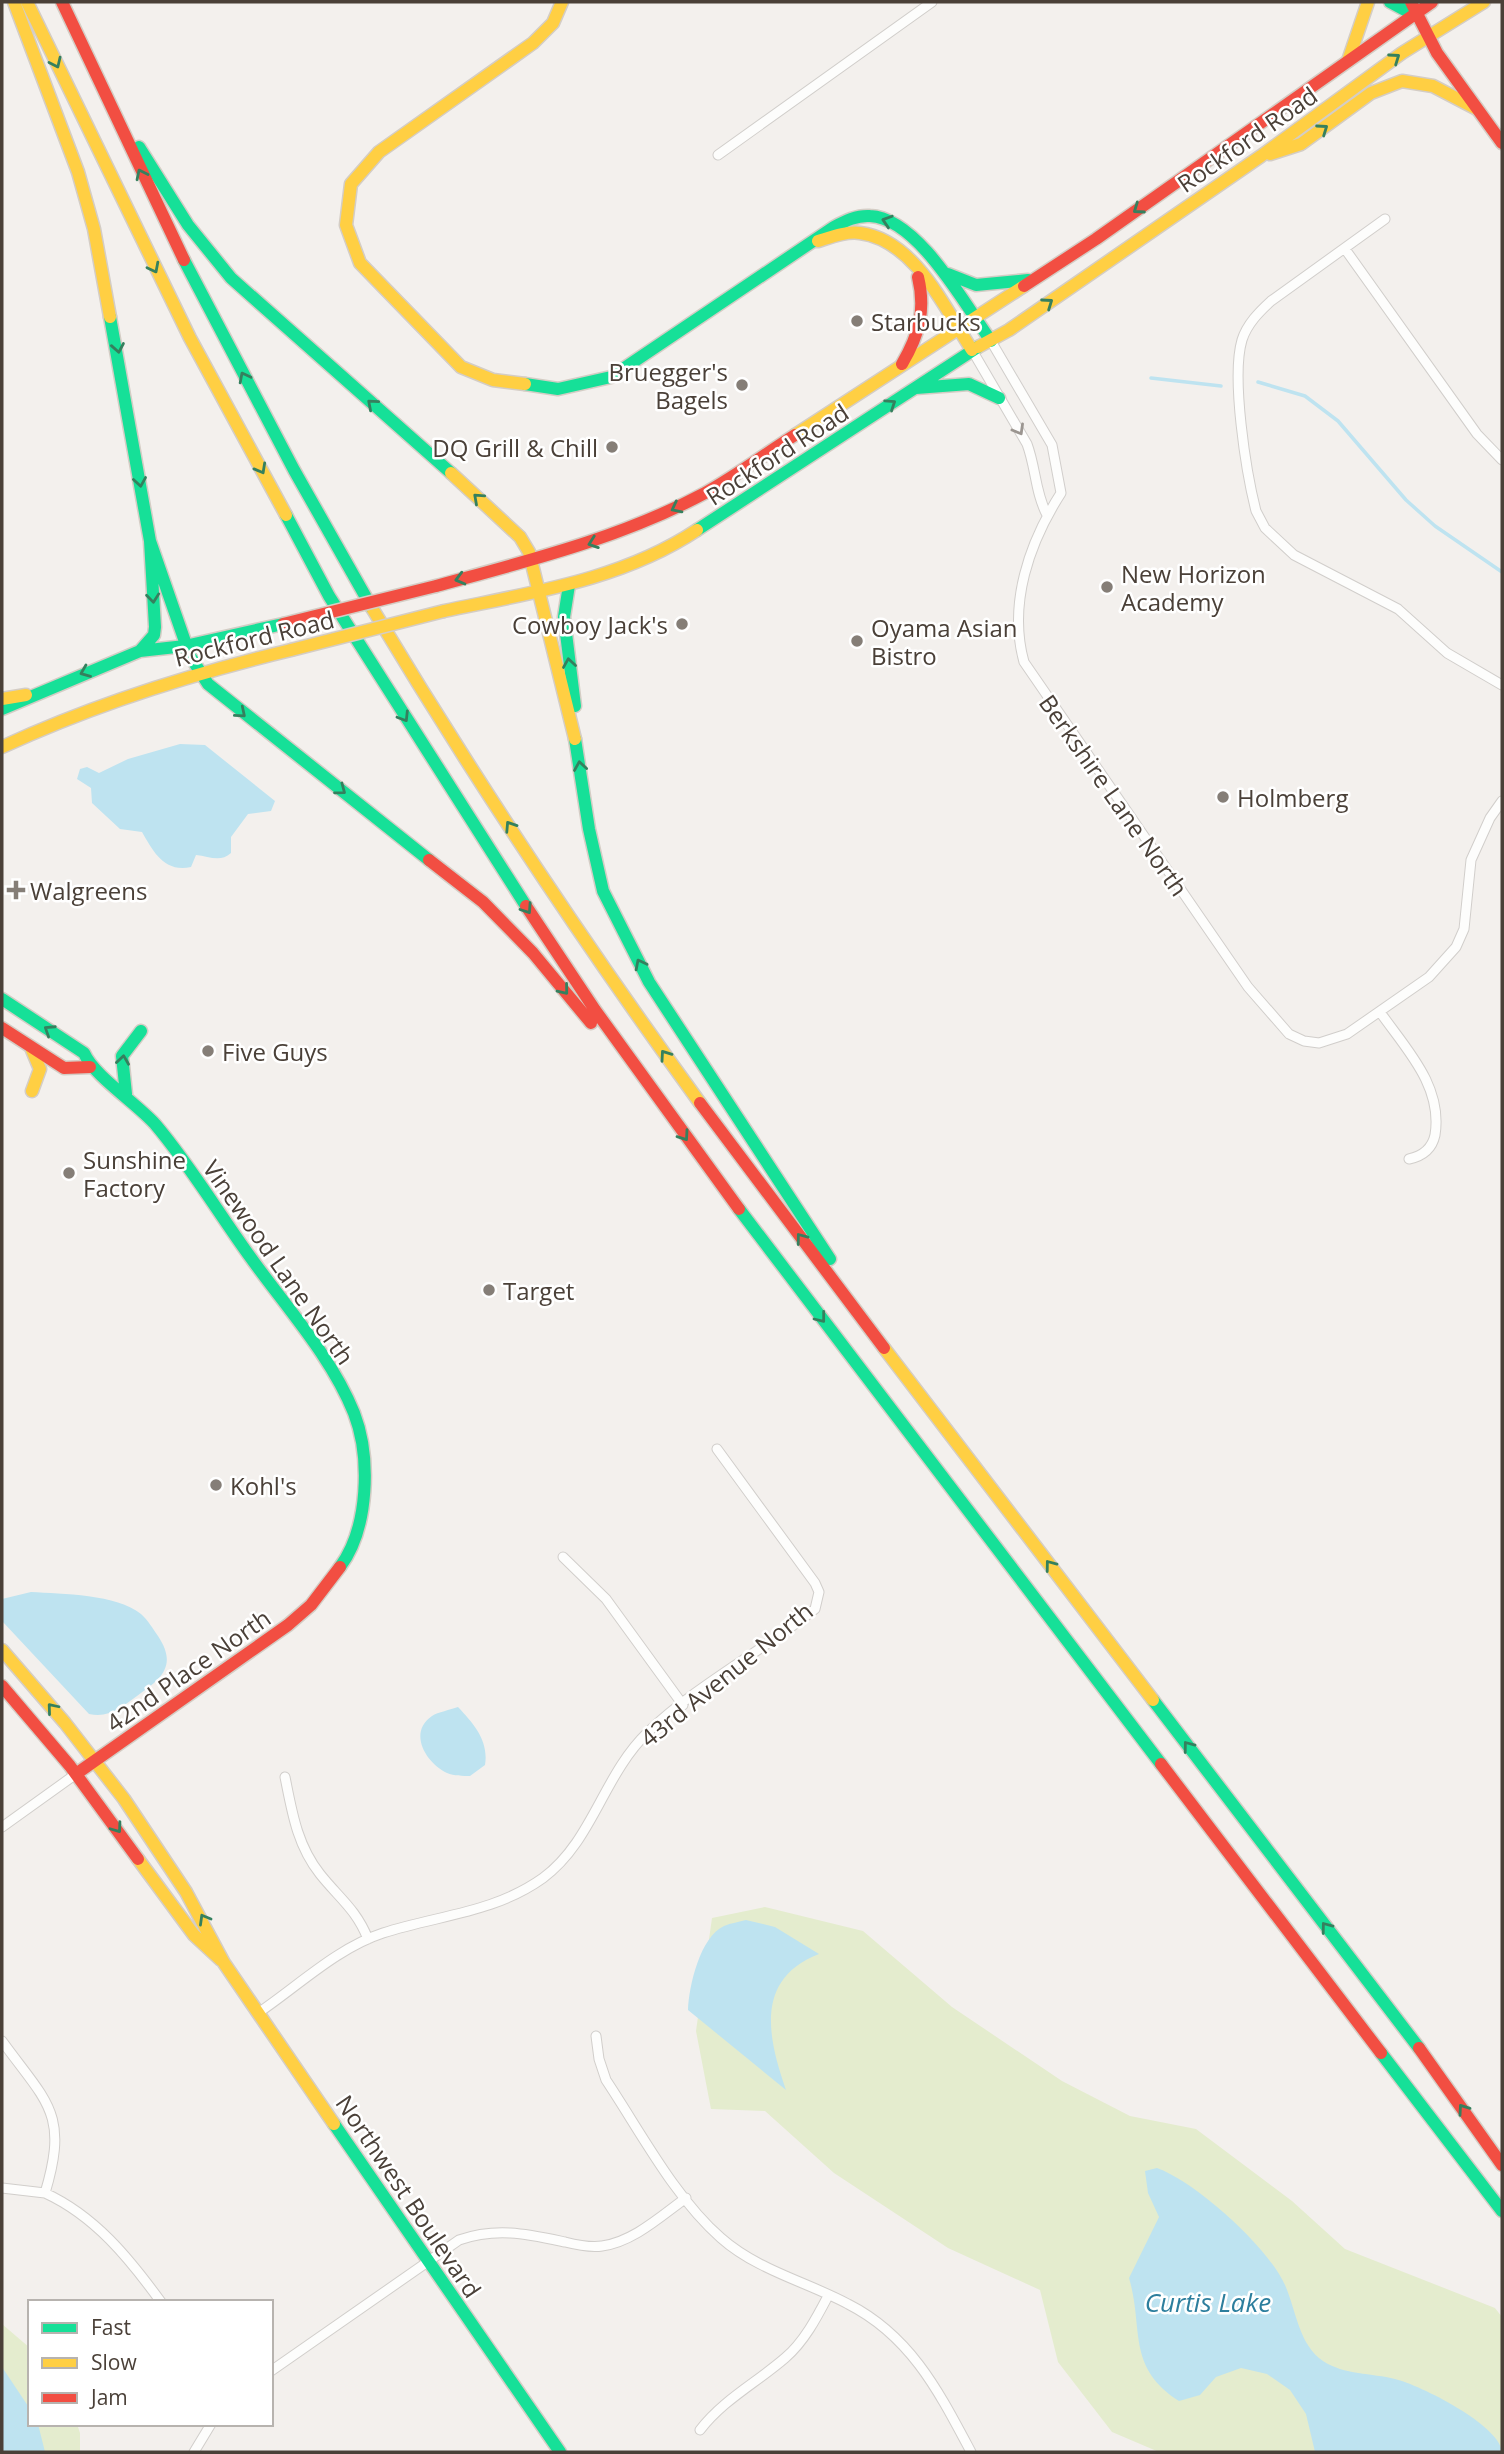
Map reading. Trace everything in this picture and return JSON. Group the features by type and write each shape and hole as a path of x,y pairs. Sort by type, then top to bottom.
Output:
{"main road":[{"path":"14,2 90,212 115,333 150,541 155,627 154,635 140,651"},
{"path":"27,2 190,338 330,596 499,866 667,1112"},
{"path":"62,2 144,181 264,415 351,570 444,725 564,911 689,1089 1427,2059 1502,2165"},
{"path":"562,2 553,23 533,43 379,152 351,184 346,225 360,263 449,357 476,375 532,386 558,389 611,377 814,242 836,223 854,218 877,217 892,220 907,230 937,265 991,341"},
{"path":"1348,61 1368,2"},
{"path":"1390,2 1413,8 1430,38 1502,143"},
{"name":"Rockford Road","path":"2,709 140,651 185,646 283,624 531,561 593,543 678,507 900,368 1037,278 1348,61 1413,8 1432,2"},
{"name":"Rockford Road","path":"2,747 100,704 200,672 444,611 569,585 603,575 682,540 972,350 991,341 1261,156 1402,53 1484,2"},
{"path":"1261,156 1299,146 1376,91 1399,81 1420,81 1440,88 1477,109"},
{"path":"100,86 188,225 231,278 512,528 527,545 551,651 574,730 603,891 676,1026 833,1263 842,1292"},
{"path":"814,242 848,233 870,234 900,250 916,267 972,350"},
{"path":"937,265 956,280 979,285 1005,285 1037,278"},
{"path":"900,368 919,337 924,317 923,294 916,267"},
{"path":"915,388 969,384 999,398"},
{"path":"150,541 185,646 200,672 240,713 371,812 493,911 550,972 667,1112 1502,2211"},
{"path":"569,585 564,617 575,701 574,730"},
{"path":"2,699 30,695"},
{"name":"Vinewood Lane North","path":"2,999 84,1053 90,1067 126,1094 155,1124 344,1391 362,1439 365,1465 362,1515"},
{"path":"2,1028 64,1068 90,1067"},
{"path":"126,1094 122,1056 141,1031"},
{"path":"29,1047 37,1056 40,1069 32,1091"},
{"name":"42nd Place North","path":"76,1774 288,1625 311,1605 343,1563 362,1515"},
{"name":"Northwest Boulevard","path":"2,1650 96,1760 208,1924 224,1963 560,2452"},
{"name":"Northwest Boulevard","path":"2,1686 76,1774 194,1935 224,1963"}],"street":[{"path":"718,155 932,2"},
{"path":"1385,219 1271,301 1250,323 1238,356 1244,426 1256,511 1278,543 1294,555 1398,609 1447,653 1502,685"},
{"path":"1345,249 1477,434 1502,460"},
{"name":"Berkshire Lane North","path":"991,341 1052,445 1062,493 1047,515 1018,598 1017,628 1024,662 1248,986 1278,1024 1289,1034 1304,1041 1334,1040 1380,1012"},
{"path":"972,350 1027,444 1033,460 1037,495 1047,515"},
{"path":"1409,1159 1422,1156 1433,1143 1436,1106 1423,1072 1380,1012 1429,978 1456,947 1464,929 1471,860 1479,838 1502,801"},
{"name":"43rd Avenue North","path":"258,2013 333,1960 368,1939 494,1906 522,1893 546,1876 568,1855 585,1831 612,1778 628,1754 647,1733 815,1609 819,1592 815,1583 717,1449"},
{"path":"564,1557 606,1599 683,1705"},
{"name":"42nd Place North","path":"2,1826 76,1774"},
{"path":"285,1777 292,1816 309,1857 351,1906 368,1939"},
{"path":"596,2036 598,2059 606,2080 686,2198 722,2239 744,2255 869,2316 892,2332 914,2355 933,2381 971,2452"},
{"path":"2,2041 52,2113 57,2144 45,2193"},
{"path":"2,2189 45,2193 66,2202 106,2234 159,2300"},
{"path":"273,2370 459,2240 493,2231 509,2231 587,2247 603,2246 639,2232 686,2198"},
{"path":"699,2430 716,2409 788,2356 828,2296"},
{"path":"194,2452 210,2426"}],"green space":[{"path":"765,1907 863,1931 952,2007 1062,2081 1130,2116 1196,2129 1292,2201 1345,2249 1495,2308 1502,2317 1502,2452 1159,2452 1112,2432 1058,2362 1040,2290 948,2248 834,2173 765,2111 711,2109 696,2031 712,1918"},
{"path":"2,2324 28,2346 28,2426 78,2426 80,2452 2,2452"}],"water":[{"path":"180,744 205,745 275,801 271,811 248,814 231,837 231,853 227,856 219,858 196,855 191,867 182,868 174,867 160,859 142,832 120,829 92,803 91,788 77,779 80,769 87,767 99,773 128,759"},
{"path":"31,1592 89,1596 131,1607 146,1619 164,1646 167,1656 164,1671 153,1684 120,1708 103,1715 89,1714 2,1621 2,1599"},
{"path":"458,1707 475,1726 485,1748 485,1765 470,1776 453,1775 440,1769 427,1755 420,1739 425,1723 432,1716"},
{"path":"746,1920 775,1927 819,1954 798,1965 784,1978 775,1994 771,2031 786,2090 688,2010 697,1963 708,1940 724,1926"},
{"name":"Curtis Lake","path":"1157,2168 1173,2175 1210,2201 1263,2253 1285,2285 1308,2346 1323,2361 1331,2366 1395,2379 1422,2389 1457,2408 1488,2430 1498,2441 1502,2452 1315,2452 1306,2414 1290,2390 1267,2374 1241,2368 1216,2377 1200,2395 1179,2401 1162,2388 1144,2361 1129,2278 1159,2217 1148,2193 1145,2171"},
{"path":"2,2367 28,2406 28,2426 38,2426 45,2452 2,2452"}],"waterway":[{"path":"1151,378 1221,386"},
{"path":"1258,382 1305,396 1338,421 1406,500 1435,526 1502,572"}],"traffic: fast":[{"path":"1390,2 1414,15"},
{"path":"139,147 188,225 231,278 451,473"},
{"path":"525,384 558,389 611,377 834,227 865,216 888,220 906,231 923,247 954,286 991,341"},
{"path":"184,260 294,470 372,608"},
{"path":"948,274 976,285 1028,280"},
{"path":"110,317 150,541 155,627 154,635 140,651"},
{"path":"697,530 978,347"},
{"path":"916,388 969,384 999,398"},
{"path":"286,515 329,596 526,906"},
{"path":"150,541 190,656 208,684 429,860"},
{"path":"569,585 564,617 575,706"},
{"path":"2,709 140,651 185,646 283,624"},
{"path":"575,739 589,829 603,891 649,982 830,1259"},
{"path":"2,999 84,1053 96,1071 155,1124 307,1332 333,1372 354,1413 365,1471 362,1513 357,1533 340,1567"},
{"path":"126,1094 122,1056 141,1031"},
{"path":"739,1209 1161,1764"},
{"path":"1153,1700 1419,2048"},
{"path":"1381,2053 1502,2211"},
{"path":"334,2124 560,2452"}],"traffic: slow":[{"path":"14,2 78,172 94,229 110,317"},
{"path":"27,2 190,338 286,515"},
{"path":"525,384 493,380 461,367 360,263 346,225 351,184 379,152 533,43 553,23 562,2"},
{"path":"1348,61 1368,2"},
{"path":"978,347 1009,330 1261,156 1402,53 1484,2"},
{"path":"1270,154 1301,144 1371,93 1402,81 1433,86 1477,109"},
{"path":"818,241 860,233 879,238 897,248 926,279 972,350"},
{"path":"795,435 1024,286"},
{"path":"451,473 520,537 529,552 575,739"},
{"path":"444,611 542,591 607,573 668,547 697,530"},
{"path":"372,608 530,859 700,1103"},
{"path":"291,650 444,611"},
{"path":"2,747 72,717 144,691 291,650"},
{"path":"2,699 26,695"},
{"path":"32,1050 40,1069 32,1091"},
{"path":"884,1348 1153,1700"},
{"path":"2,1650 65,1723 124,1799 186,1892 224,1963 334,2124"},
{"path":"138,1859 194,1935 221,1960"}],"traffic: jam":[{"path":"62,2 184,260"},
{"path":"1411,2 1437,53 1502,143"},
{"path":"1024,286 1096,239 1432,2"},
{"path":"902,364 913,343 919,322 921,300 918,277"},
{"path":"436,586 573,547 640,523 705,493 795,435"},
{"path":"283,624 436,586"},
{"path":"429,860 483,902 533,953 591,1023"},
{"path":"526,906 595,1010 739,1209"},
{"path":"2,1028 64,1068 90,1067"},
{"path":"700,1103 884,1348"},
{"path":"76,1774 288,1625 311,1605 340,1567"},
{"path":"2,1686 70,1766 138,1859"},
{"path":"1161,1764 1381,2053"},
{"path":"1419,2048 1502,2165"}],"place":[{"name":"Starbucks","path":"857,321"},
{"name":"Bruegger's Bagels","path":"742,385"},
{"name":"DQ Grill & Chill","path":"612,447"},
{"name":"New Horizon Academy","path":"1107,587"},
{"name":"Cowboy Jack's","path":"682,624"},
{"name":"Oyama Asian Bistro","path":"857,641"},
{"name":"Holmberg","path":"1223,797"},
{"name":"Walgreens","path":"16,890"},
{"name":"Five Guys","path":"208,1051"},
{"name":"Sunshine Factory","path":"69,1173"},
{"name":"Target","path":"489,1290"},
{"name":"Kohl's","path":"216,1485"}]}
